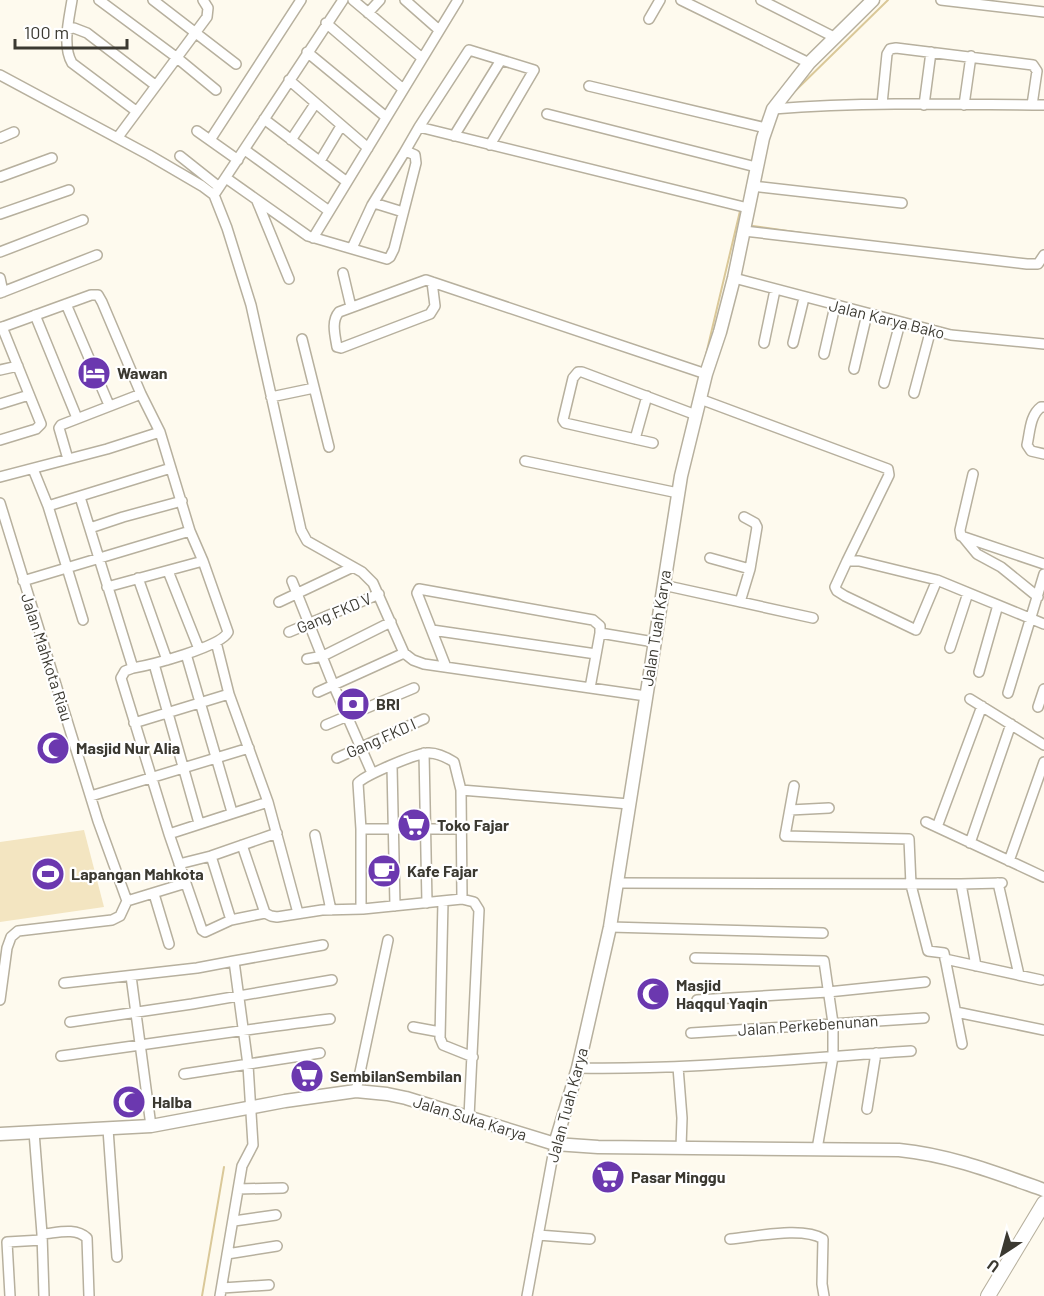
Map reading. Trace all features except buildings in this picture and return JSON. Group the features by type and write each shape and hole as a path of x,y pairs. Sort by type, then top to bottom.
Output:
{"highway":[{"path":"988,1296 1044,1203"}],"main road":[{"name":"Jalan Tuah Karya","path":"555,1144 578,1068 610,927 678,492 706,374 734,278 766,129 773,109 809,63 873,0"},
{"name":"Jalan Suka Karya","path":"0,1134 151,1126 285,1101 356,1091 406,1098 555,1144 598,1147 899,1150 928,1153 987,1169 1044,1190"}],"street":[{"path":"72,0 68,29 68,53 72,63 136,111"},
{"path":"99,0 216,90"},
{"path":"153,0 236,64"},
{"path":"118,137 207,17 208,8 203,0"},
{"path":"210,140 301,0"},
{"path":"216,191 343,0"},
{"path":"353,0 422,58"},
{"path":"368,13 380,0"},
{"path":"405,0 439,30"},
{"path":"313,238 457,0"},
{"path":"649,20 660,0"},
{"path":"681,0 809,63"},
{"path":"761,0 836,38"},
{"path":"941,0 1044,12"},
{"path":"1030,11 1031,0"},
{"path":"326,23 403,89"},
{"path":"68,29 79,29 87,33 155,86"},
{"path":"882,104 887,54 890,49 971,56 1035,66 1037,71 1032,105"},
{"path":"352,248 374,203 468,50 534,70 490,145"},
{"path":"308,52 386,117"},
{"path":"924,105 931,52"},
{"path":"964,105 971,56"},
{"path":"454,136 501,60"},
{"path":"0,75 118,137 202,186 216,191"},
{"path":"289,80 368,148"},
{"path":"589,86 766,129"},
{"path":"291,140 315,104"},
{"path":"773,109 796,106 882,104 1044,105"},
{"path":"548,114 756,167"},
{"path":"264,119 347,182"},
{"path":"320,161 341,126"},
{"path":"419,127 748,208"},
{"path":"197,131 238,160"},
{"path":"0,138 14,132"},
{"path":"245,150 330,211"},
{"path":"226,178 295,228 313,238 382,259 390,258 417,159 416,155 404,153"},
{"path":"180,156 216,191 251,305 301,530 307,541 367,577 379,594 404,653 413,660 423,664 646,696"},
{"path":"0,177 52,158"},
{"path":"752,186 902,203"},
{"path":"0,214 69,190"},
{"path":"257,201 289,279"},
{"path":"374,203 403,212"},
{"path":"0,252 83,220"},
{"path":"744,231 1027,264 1038,264 1044,255"},
{"path":"0,278 1,293 97,255"},
{"path":"343,273 351,307"},
{"name":"Jalan Karya Bako","path":"734,278 951,335 1044,344"},
{"path":"432,282 435,306 430,314 340,348 337,347 335,316 339,312 421,281 432,282 706,374"},
{"path":"764,343 775,290"},
{"path":"0,440 39,427 41,424 1,328 91,295 98,295 160,432 190,531 228,632 224,639 186,654 125,671 121,678 169,834 202,930 205,932 231,920 265,913 277,917 298,913 462,899 474,902 479,910 469,1117"},
{"path":"793,343 804,298"},
{"path":"66,304 109,405"},
{"path":"824,354 835,306"},
{"path":"854,369 867,314"},
{"path":"35,315 77,418"},
{"path":"884,383 900,323"},
{"path":"914,393 931,329"},
{"path":"302,339 329,447"},
{"path":"0,370 18,366"},
{"path":"653,443 565,423 563,420 573,378 578,372 696,415"},
{"path":"271,398 314,388"},
{"path":"69,459 59,428 61,424 141,394"},
{"path":"0,405 29,395"},
{"path":"635,439 646,396"},
{"path":"700,399 888,469 889,476 847,561 835,588 837,591 916,630 937,580"},
{"path":"1044,407 1036,410 1033,416 1027,445 1031,451 1044,454"},
{"path":"0,477 160,432"},
{"path":"525,461 678,492"},
{"path":"48,506 171,468"},
{"path":"33,469 48,506 83,620"},
{"path":"973,474 960,530 963,537 977,554 1001,567 1038,597"},
{"path":"80,497 133,668"},
{"path":"90,528 182,501"},
{"name":"Jalan Mahkota Riau","path":"0,503 98,821 127,901"},
{"path":"740,602 750,569 757,527 755,523 744,517"},
{"path":"23,581 190,531"},
{"path":"963,537 1044,564"},
{"path":"710,558 750,569"},
{"path":"107,587 203,561"},
{"path":"847,561 860,561 937,580 1044,624"},
{"path":"279,602 353,567"},
{"path":"168,571 199,649"},
{"path":"1008,693 1044,574"},
{"path":"138,578 167,660"},
{"path":"292,581 372,773"},
{"path":"663,585 813,618"},
{"path":"446,667 417,593 419,589 592,620 600,626 600,633 590,688"},
{"path":"950,648 968,593"},
{"name":"Gang FKD V","path":"289,632 379,594"},
{"path":"979,672 998,605"},
{"path":"307,659 323,656 391,622"},
{"path":"432,630 596,654"},
{"path":"600,633 654,642"},
{"path":"216,642 229,694 268,802 298,913"},
{"path":"318,692 404,653"},
{"path":"186,654 232,812"},
{"path":"154,664 199,822"},
{"path":"326,725 414,688"},
{"path":"1038,707 1044,689"},
{"path":"134,723 229,694"},
{"path":"970,699 1044,745"},
{"path":"937,828 982,706"},
{"name":"Gang FKD I","path":"337,758 424,719"},
{"path":"970,843 1011,724"},
{"path":"92,796 249,748"},
{"path":"424,753 427,903"},
{"path":"363,909 361,905 361,829 357,783 372,773 424,753 442,755 454,762 461,790 462,899"},
{"path":"1010,861 1044,762"},
{"path":"392,766 395,906"},
{"path":"794,786 785,836 909,839 911,885 928,951 944,953 962,1044"},
{"path":"461,790 629,804"},
{"path":"169,834 199,822 268,802"},
{"path":"790,810 829,808"},
{"path":"926,822 1044,877"},
{"path":"361,829 426,827 462,829"},
{"path":"179,864 211,856 277,833"},
{"path":"315,835 330,910"},
{"path":"242,845 265,913"},
{"path":"211,856 231,920"},
{"path":"0,1000 8,948 11,938 18,932 112,920 120,916 127,901 186,883"},
{"path":"616,883 911,885 1000,883 1019,975"},
{"path":"961,884 976,966"},
{"path":"154,894 169,944"},
{"path":"443,901 440,1038 443,1045 473,1057"},
{"path":"610,927 824,933"},
{"path":"356,1091 388,940"},
{"path":"64,983 196,968 323,945"},
{"path":"695,958 824,961 833,1023 833,1057 817,1149"},
{"path":"945,959 1041,980"},
{"path":"234,961 248,1065 253,1145 244,1160 221,1292 269,1285"},
{"path":"131,976 151,1126"},
{"path":"70,1022 332,980"},
{"path":"697,1000 828,992 925,982"},
{"path":"956,1012 1044,1030"},
{"name":"Jalan Perkebenunan","path":"691,1033 924,1018"},
{"path":"61,1056 243,1029 330,1019"},
{"path":"413,1027 440,1032"},
{"path":"578,1068 678,1067 911,1052"},
{"path":"184,1074 320,1053"},
{"path":"867,1108 876,1053"},
{"path":"678,1067 682,1118 681,1147"},
{"path":"108,1129 117,1257"},
{"path":"34,1132 44,1296"},
{"name":"Jalan Tuah Karya","path":"527,1296 555,1144"},
{"path":"238,1189 283,1188"},
{"path":"234,1221 276,1215"},
{"path":"10,1296 7,1242 74,1231 87,1238 89,1296"},
{"path":"730,1239 801,1233 816,1235 823,1239 824,1296"},
{"path":"538,1235 590,1239"},
{"path":"227,1254 277,1246"}],"shaded area":[{"name":"Lapangan Mahkota","path":"84,830 104,907 0,922 0,842"}],"waterway":[{"path":"791,95 888,0"},
{"path":"704,363 740,211"},
{"path":"753,226 830,237"},
{"path":"202,1296 224,1167"}],"place":[{"name":"Wawan","path":"94,373"},
{"name":"BRI","path":"353,704"},
{"name":"Masjid Nur Alia","path":"53,748"},
{"name":"Toko Fajar","path":"414,825"},
{"name":"Kafe Fajar","path":"384,871"},
{"name":"Lapangan Mahkota","path":"48,874"},
{"name":"Masjid Haqqul Yaqin","path":"653,994"},
{"name":"SembilanSembilan","path":"307,1076"},
{"name":"Halba","path":"129,1102"},
{"name":"Pasar Minggu","path":"608,1177"}]}
